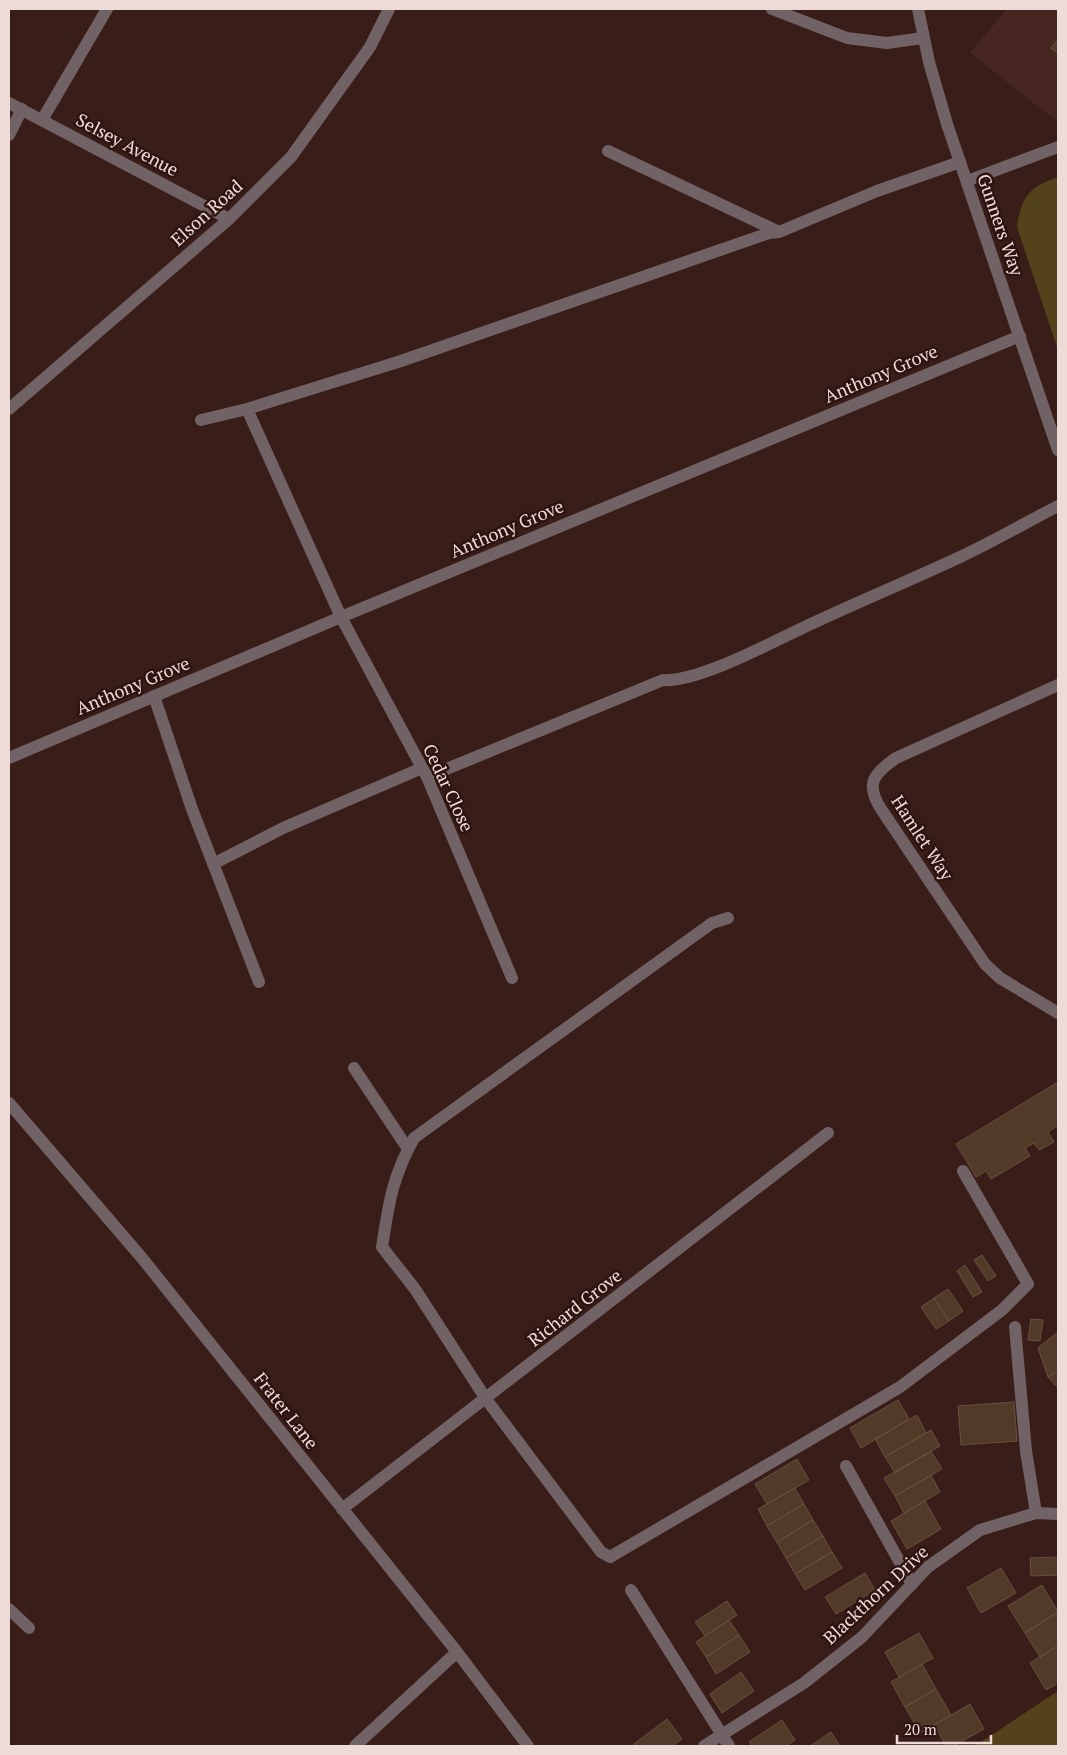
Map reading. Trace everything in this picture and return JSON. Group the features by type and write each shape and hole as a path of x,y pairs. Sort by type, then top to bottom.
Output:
{"street":[{"path":"42,120 107,9"},
{"name":"Elson Road","path":"9,409 229,219 291,157 370,47 389,9"},
{"path":"772,9 846,38 887,43 923,38"},
{"name":"Gunners Way","path":"918,9 923,38 960,162 1058,450"},
{"name":"Selsey Avenue","path":"9,103 229,219"},
{"path":"9,135 22,109"},
{"path":"967,181 1058,147"},
{"path":"608,151 779,232"},
{"path":"201,420 247,409 401,361 769,233 779,232 877,191 960,162"},
{"name":"Anthony Grove","path":"9,758 341,617 1020,336"},
{"name":"Cedar Close","path":"247,409 341,617 425,772 512,978"},
{"path":"213,864 284,828 425,772 663,680 675,681 690,677 739,657 958,558 1058,506"},
{"name":"Hamlet Way","path":"1058,685 896,758 875,776 872,787 877,803 985,964 1006,982 1058,1013"},
{"path":"154,696 192,809 259,982"},
{"path":"728,918 712,923 414,1138 399,1166 391,1188 382,1247 415,1289 486,1399 602,1552 610,1558 900,1388 1002,1310 1028,1284 963,1170"},
{"path":"354,1068 408,1149"},
{"name":"Frater Lane","path":"9,1103 142,1258 342,1510 458,1652 528,1746"},
{"name":"Richard Grove","path":"342,1510 828,1134"},
{"path":"1015,1328 1026,1451 1036,1513"},
{"path":"846,1466 912,1584"},
{"name":"Blackthorn Drive","path":"704,1746 804,1683 862,1637 928,1567 980,1530 1036,1513 1058,1514"},
{"path":"632,1590 729,1746"},
{"path":"9,1610 29,1628"},
{"path":"355,1746 458,1652"}],"shaded area":[{"path":"1007,9 1058,9 1058,119 1054,119 970,53"},
{"path":"1058,177 1058,350 1017,227 1021,208 1028,194 1040,185"},
{"path":"1058,1691 1058,1746 975,1746"}],"building":[{"path":"1058,39 1058,54 1051,48"},
{"path":"1058,1082 1058,1125 1048,1132 1054,1142 1039,1150 1034,1143 1025,1148 1030,1156 991,1179 986,1171 976,1177 956,1144"},
{"path":"982,1255 996,1276 988,1281 974,1260"},
{"path":"965,1265 982,1292 973,1297 957,1271"},
{"path":"948,1289 963,1311 949,1321 934,1298"},
{"path":"934,1298 949,1321 936,1329 921,1307"},
{"path":"1031,1319 1043,1320 1040,1341 1028,1340"},
{"path":"1058,1332 1058,1370 1048,1377 1038,1348"},
{"path":"1058,1370 1058,1388 1048,1377"},
{"path":"898,1400 909,1419 861,1448 850,1428"},
{"path":"1014,1402 1017,1441 961,1445 958,1406"},
{"path":"917,1415 926,1433 885,1457 875,1439"},
{"path":"931,1430 940,1446 895,1473 885,1457"},
{"path":"931,1451 942,1469 895,1496 884,1478"},
{"path":"797,1459 809,1480 767,1504 755,1484"},
{"path":"931,1475 940,1492 904,1513 895,1496"},
{"path":"795,1488 804,1504 767,1526 758,1509"},
{"path":"925,1501 941,1529 907,1549 891,1521"},
{"path":"804,1504 813,1520 777,1542 767,1526"},
{"path":"813,1520 823,1536 786,1558 777,1542"},
{"path":"823,1536 832,1552 795,1574 786,1558"},
{"path":"832,1552 842,1568 805,1590 795,1574"},
{"path":"1058,1557 1058,1575 1031,1576 1030,1558"},
{"path":"1001,1568 1016,1593 981,1613 967,1588"},
{"path":"865,1573 875,1590 836,1614 825,1597"},
{"path":"1042,1585 1058,1612 1025,1633 1008,1606"},
{"path":"727,1601 737,1615 705,1636 695,1622"},
{"path":"1058,1612 1058,1646 1040,1657 1025,1633"},
{"path":"729,1620 739,1635 706,1657 696,1642"},
{"path":"919,1633 933,1658 899,1677 885,1652"},
{"path":"739,1635 750,1652 716,1674 706,1657"},
{"path":"1058,1646 1058,1683 1046,1690 1030,1663"},
{"path":"922,1664 936,1689 905,1707 891,1682"},
{"path":"741,1672 754,1691 722,1713 710,1694"},
{"path":"936,1689 951,1715 920,1733 905,1707"},
{"path":"970,1704 984,1729 954,1746 946,1746 934,1725"},
{"path":"667,1719 682,1739 673,1746 635,1746 634,1744"},
{"path":"782,1720 795,1740 786,1746 752,1746 749,1742"},
{"path":"831,1732 840,1746 810,1746"}]}
